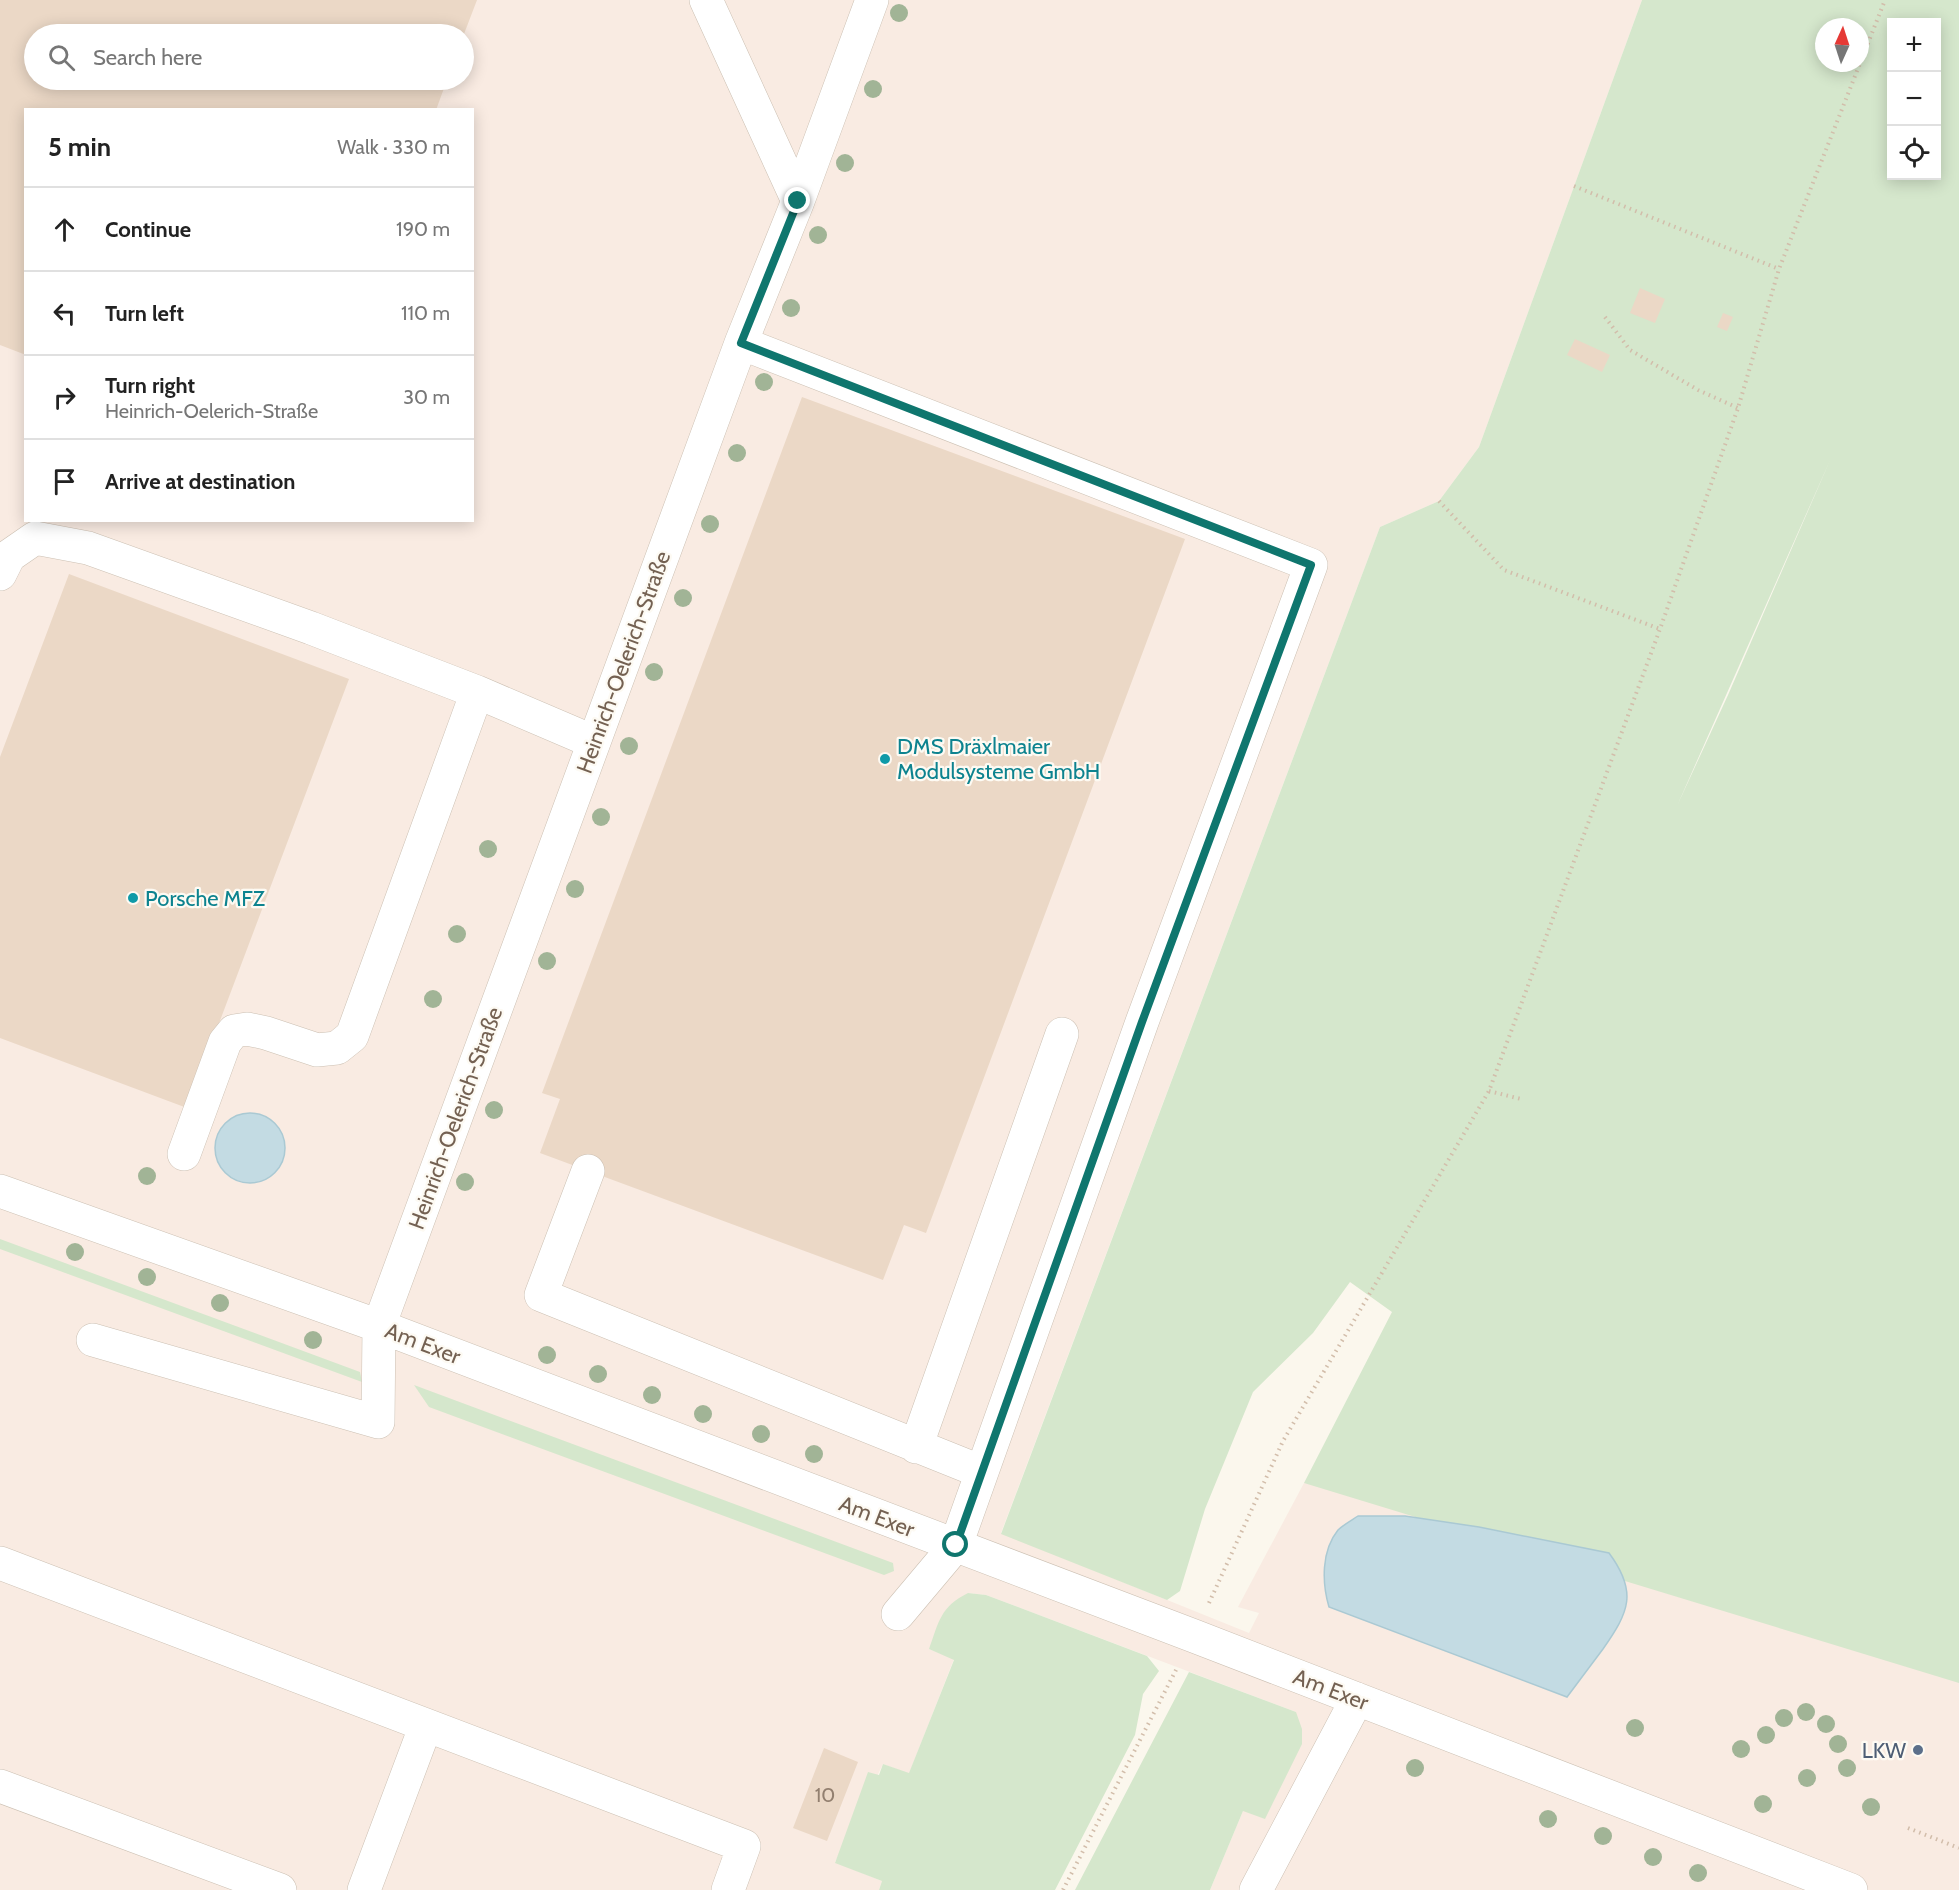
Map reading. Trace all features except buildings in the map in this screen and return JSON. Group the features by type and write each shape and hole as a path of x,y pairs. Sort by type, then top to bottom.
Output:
{"street":[{"path":"706,0 798,201"},
{"name":"Heinrich-Oelerich-Straße","path":"93,1340 378,1422 379,1326 741,343 798,201 872,0"},
{"path":"741,343 1311,565 1138,1033 956,1545 898,1614"},
{"path":"0,574 9,556 35,538 88,548 311,628 477,692 594,742"},
{"path":"184,1154 225,1042 234,1031 247,1029 266,1033 317,1050 337,1048 352,1036 477,692"},
{"path":"916,1447 1062,1034"},
{"path":"588,1171 541,1295 982,1472"},
{"name":"Am Exer","path":"0,1191 379,1326 1194,1636 1851,1890"},
{"path":"0,1563 744,1846 728,1890"},
{"path":"1262,1888 1357,1699"},
{"path":"364,1890 426,1725"},
{"path":"0,1786 280,1890"}],"path":[{"path":"1064,1890 1194,1636 1282,1441 1489,1091 1660,629 1738,408 1779,269 1885,0"},
{"path":"1574,186 1779,269"},
{"path":"1605,318 1630,350 1698,390 1738,408"},
{"path":"1439,501 1504,570 1660,629"},
{"path":"1489,1091 1521,1099"},
{"path":"1908,1828 1959,1848"}],"shaded area":[{"path":"0,0 1642,0 1479,447 1439,501 1380,527 1001,1533 1249,1633 1259,1613 1238,1607 1304,1483 1689,1537 1959,1664 1959,1890 1210,1890 1243,1811 1296,1712 986,1595 968,1593 929,1649 954,1659 909,1774 883,1764 835,1862 882,1881 879,1890 0,1890"}],"green space":[{"path":"1642,0 1959,0 1959,1683 1304,1483 1392,1312 1350,1282 1313,1333 1253,1392 1205,1509 1180,1591 1167,1600 1001,1534 1380,527 1439,501 1479,447","holes":["1831,458 1728,695 1677,806"]},
{"path":"0,1239 360,1372 362,1382 0,1249"},
{"path":"414,1385 893,1563 894,1571 884,1575 429,1407"},
{"path":"968,1593 986,1595 1147,1656 1159,1671 1143,1694 1135,1735 1055,1890 879,1890 882,1881 835,1863 868,1772 879,1775 883,1764 909,1773 954,1660 929,1649 938,1623 946,1610"},
{"path":"1189,1672 1296,1712 1302,1729 1302,1744 1265,1819 1243,1811 1210,1890 1075,1890"}],"water":[{"path":"243,1113 257,1113 270,1119 279,1128 285,1141 283,1161 275,1173 257,1183 243,1183 230,1177 221,1168 215,1155 215,1141 221,1128 230,1119"},
{"path":"1358,1516 1405,1516 1479,1527 1609,1553 1624,1579 1627,1591 1624,1613 1612,1636 1567,1697 1329,1607 1324,1578 1328,1548 1338,1530"}],"place":[{"name":"DMS Dräxlmaier Modulsysteme GmbH","path":"885,759"},
{"name":"Porsche MFZ","path":"133,898"},
{"name":"LKW","path":"1918,1750"}],"route":[{"path":"798,201 741,343 1311,565 1142,1022 956,1545"}]}
